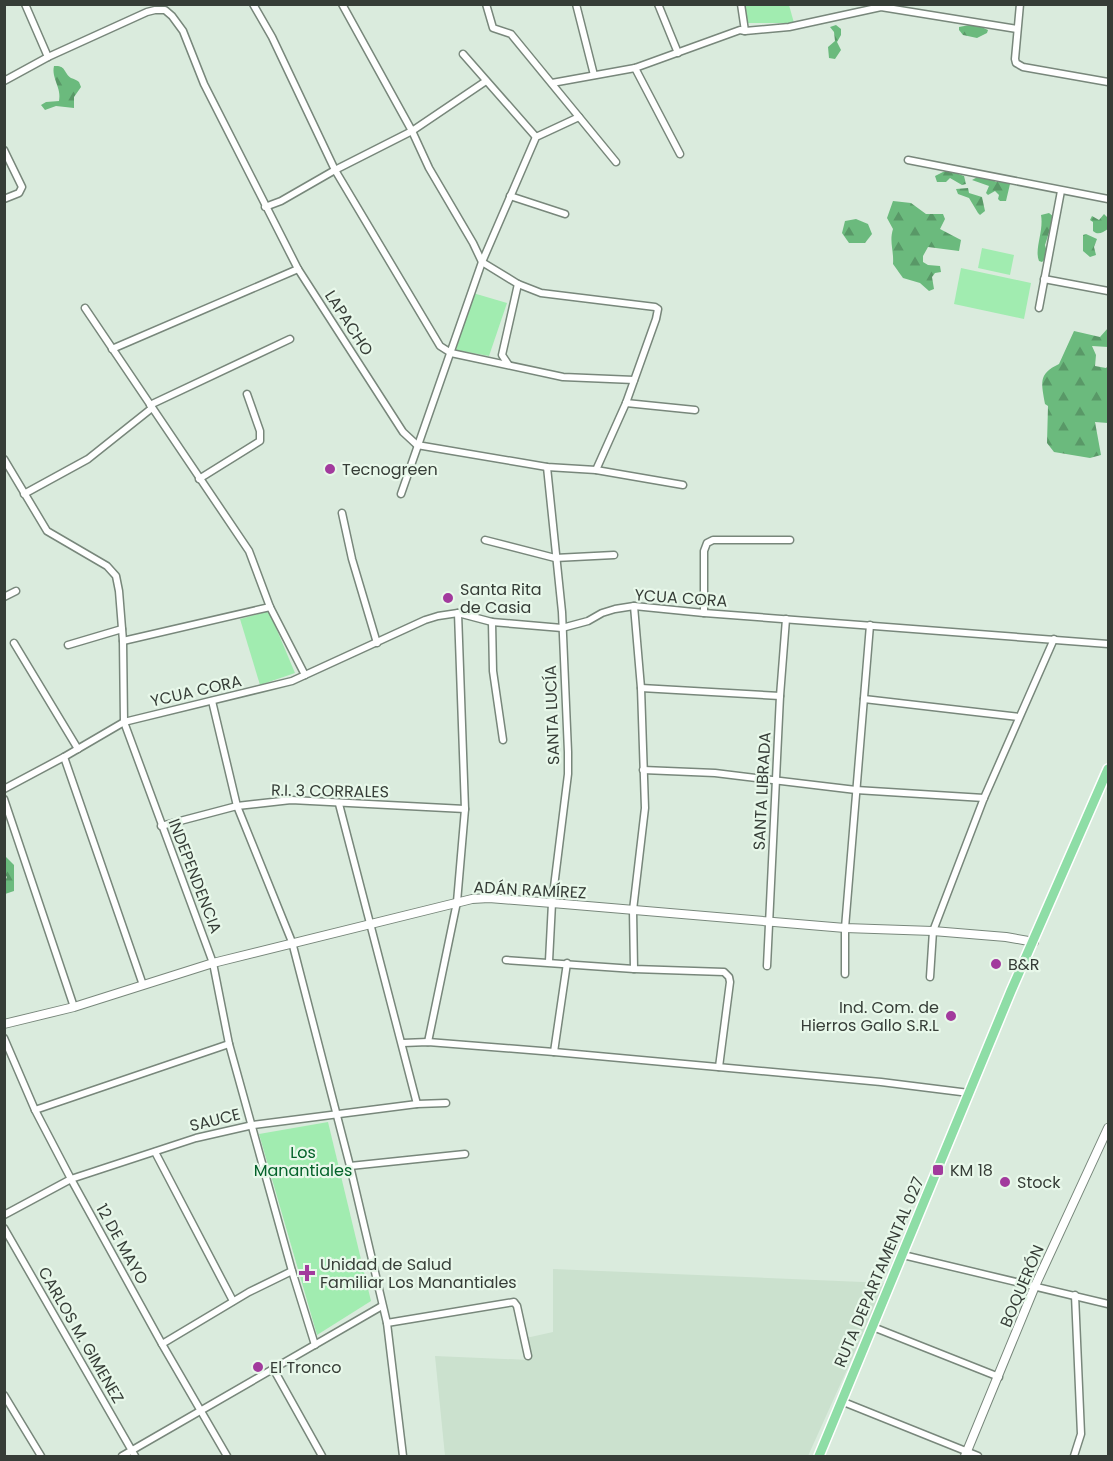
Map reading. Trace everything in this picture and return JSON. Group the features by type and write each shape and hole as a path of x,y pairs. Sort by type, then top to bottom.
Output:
{"main road":[{"name":"RUTA DEPARTAMENTAL 027","path":"819,1456 969,1093 1108,769"}],"street":[{"path":"4,81 48,57 25,4"},
{"path":"253,4 272,37 335,170 440,346 451,353 563,376 634,380"},
{"path":"342,4 412,130 421,153 474,243 482,262 518,284 541,293 655,306 658,309 626,403 596,470"},
{"path":"486,4 493,28 511,34 616,162"},
{"path":"576,4 594,75"},
{"path":"658,4 678,53"},
{"path":"741,4 745,31"},
{"path":"920,13 921,4"},
{"path":"1020,4 1016,63 1023,67 1108,81"},
{"path":"552,83 634,68 740,30 789,27 881,7 1017,29"},
{"name":"LAPACHO","path":"48,57 123,22 155,10 165,10 177,22 190,46 204,84 298,269 403,432 417,446"},
{"path":"463,54 536,137"},
{"path":"634,68 680,154"},
{"path":"265,207 281,201 412,130 486,81"},
{"path":"401,494 482,262 536,137 579,117"},
{"path":"4,150 22,187 19,194 4,199"},
{"path":"908,160 1108,200"},
{"path":"1039,308 1061,191"},
{"path":"510,196 565,214"},
{"path":"112,349 298,269"},
{"path":"1044,279 1108,291"},
{"path":"508,365 502,356 518,284"},
{"path":"86,308 249,551 270,607 305,675"},
{"path":"24,494 88,459 151,406 290,339"},
{"path":"200,478 260,441 260,431 247,394"},
{"path":"626,403 695,410"},
{"path":"417,446 547,467 596,470 683,485"},
{"name":"INDEPENDENCIA","path":"4,459 47,531 112,570 116,576 123,641 124,722 213,963 229,1044 315,1345"},
{"name":"SANTA LUCÍA","path":"547,467 562,612 568,774 552,903 549,962"},
{"path":"342,513 352,559 377,643"},
{"path":"485,540 555,558 614,555"},
{"path":"704,613 704,551 707,543 713,540 790,540"},
{"path":"4,597 16,591"},
{"path":"634,606 641,688 645,808 633,910 634,969"},
{"name":"YCUA CORA","path":"4,789 64,758 124,722 285,684 425,620 458,613 492,622 562,628 588,621 615,609 634,606 1108,644"},
{"path":"123,641 270,607"},
{"path":"428,1042 457,902 465,809 458,613"},
{"name":"SANTA LIBRADA","path":"767,966 786,618"},
{"path":"492,622 493,671 504,740"},
{"path":"845,974 845,928 870,625"},
{"path":"68,645 122,630"},
{"path":"930,977 933,931 984,798 1054,639"},
{"path":"14,643 78,749"},
{"path":"641,688 780,696"},
{"path":"864,699 1019,717"},
{"path":"212,701 237,806 292,942 337,1114 387,1323 403,1456"},
{"path":"64,758 143,985"},
{"path":"643,770 715,773 856,790 984,798"},
{"path":"4,799 74,1007"},
{"name":"R.I. 3 CORRALES","path":"161,826 237,806 291,800 465,809"},
{"path":"339,804 403,1043 417,1104"},
{"name":"ADÁN RAMÍREZ","path":"4,1024 74,1007 213,963 292,942 457,902 489,898 845,928 933,931 1006,937 1034,942"},
{"path":"506,960 634,969 724,972 729,977 719,1067"},
{"path":"554,1052 567,963"},
{"name":"12 DE MAYO","path":"4,1038 35,1110 71,1179 226,1456"},
{"path":"403,1043 428,1042 554,1052 881,1082 969,1093"},
{"path":"35,1110 229,1044"},
{"name":"SAUCE","path":"4,1215 71,1179 196,1138 253,1125 417,1104 446,1103"},
{"name":"BOQUERÓN","path":"966,1454 1035,1286 1108,1128"},
{"path":"155,1152 233,1301"},
{"path":"350,1166 465,1154"},
{"name":"CARLOS M. GIMENEZ","path":"4,1228 133,1454"},
{"path":"903,1255 1108,1304"},
{"path":"162,1344 233,1301 292,1271"},
{"path":"1074,1456 1081,1434 1075,1295"},
{"path":"387,1323 514,1302 517,1306 528,1356"},
{"path":"122,1456 133,1454 201,1411 382,1306"},
{"path":"873,1327 999,1377"},
{"path":"274,1370 322,1456"},
{"path":"4,1395 41,1456"},
{"path":"841,1401 966,1454 978,1456"}],"shaded area":[{"path":"553,1269 886,1283 808,1456 445,1456 435,1356 531,1360 526,1338 553,1332"}],"green space":[{"path":"743,5 789,5 794,23 746,23"},
{"path":"975,24 988,30 987,33 977,38 963,35 959,30 959,27"},
{"path":"836,25 841,29 837,42 841,50 835,59 829,58 828,47 835,41 834,32 830,27"},
{"path":"54,66 63,68 68,76 79,82 81,87 74,97 74,108 56,106 45,110 41,105 46,102 59,101"},
{"path":"947,170 964,176 966,184 962,185 950,178 946,182 937,182 935,176"},
{"path":"983,174 996,182 1002,181 1010,184 1006,201 1000,201 995,191 988,195 986,193 989,186 972,180"},
{"path":"968,188 969,193 982,197 985,211 980,215 969,198 958,194 956,189"},
{"path":"893,201 911,203 926,214 943,214 945,219 940,229 961,240 959,251 928,247 923,256 923,262 928,265 940,266 941,272 935,273 932,277 934,289 929,291 920,283 903,278 893,264 891,238 893,229 887,218"},
{"path":"1049,213 1054,217 1045,245 1048,256 1042,262 1039,261 1038,256 1041,215"},
{"path":"1104,214 1108,218 1108,229 1100,233 1093,231 1093,222 1090,220 1092,216 1099,220"},
{"path":"856,219 868,224 872,234 865,243 849,243 842,233 845,221"},
{"path":"1083,235 1097,239 1094,247 1096,255 1090,257 1083,251"},
{"path":"982,248 1014,255 1010,275 978,268"},
{"path":"961,268 1031,283 1024,319 954,304"},
{"path":"473,293 507,303 489,356 456,350"},
{"path":"1108,328 1108,347 1092,346 1096,355 1095,366 1106,368 1108,366 1108,423 1095,422 1101,455 1090,458 1054,452 1047,443 1048,406 1045,404 1043,391 1044,376 1059,364 1074,331 1100,337"},
{"path":"269,611 295,673 260,685 240,619"},
{"path":"6,857 14,865 14,891 5,894 7,877 5,875"},
{"name":"Los Manantiales","path":"328,1122 371,1301 317,1335 259,1134"}],"place":[{"name":"Tecnogreen","path":"330,469"},
{"name":"Santa Rita de Casia","path":"448,598"},
{"name":"B&R","path":"996,964"},
{"name":"Ind. Com. de Hierros Gallo S.R.L","path":"951,1016"},
{"name":"KM 18","path":"938,1170"},
{"name":"Stock","path":"1005,1182"},
{"name":"Unidad de Salud Familiar Los Manantiales","path":"307,1273"},
{"name":"El Tronco","path":"258,1367"}]}
